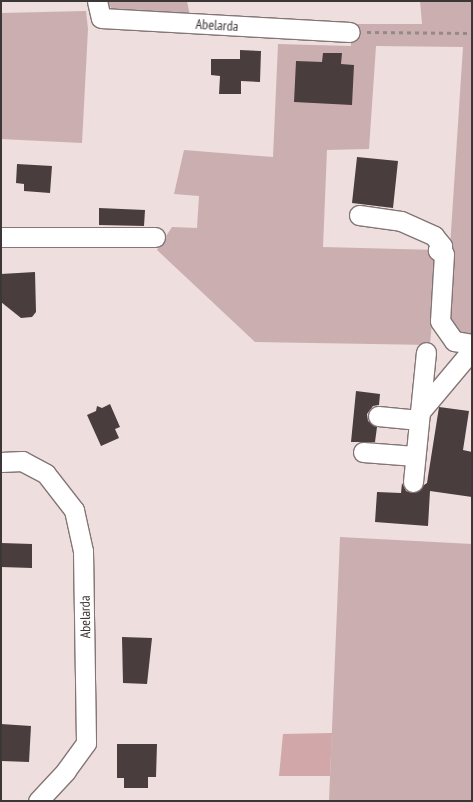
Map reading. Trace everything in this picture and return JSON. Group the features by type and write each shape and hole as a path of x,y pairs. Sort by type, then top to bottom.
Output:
{"street":[{"name":"Abelarda","path":"97,1 101,18 350,32"},
{"path":"359,215 402,221 434,236 442,246 438,250 444,254 440,321 454,341 472,344"},
{"path":"1,237 154,237"},
{"path":"420,416 472,350"},
{"path":"413,482 426,352"},
{"path":"378,416 420,416"},
{"path":"363,452 416,456"},
{"name":"Abelarda","path":"1,462 22,461 46,474 74,510 84,551 86,743 66,771 38,801"}],"path":[{"path":"350,32 472,33"}],"shaded area":[{"path":"106,1 187,1 190,16 115,13"},
{"path":"420,1 472,1 472,338 455,334 445,324 463,47 376,46 369,149 327,150 323,247 438,250 430,345 255,342 157,250 172,227 197,228 199,196 174,194 184,150 273,157 278,44 351,46 350,24 422,24"},
{"path":"86,11 88,29 82,143 1,139 1,13"},
{"path":"340,537 472,544 472,801 329,801"},
{"path":"332,733 330,776 279,776 283,734"}],"building":[{"path":"240,50 261,51 260,82 241,81 241,94 219,94 220,76 211,75 211,59 240,59"},
{"path":"323,53 342,53 341,64 354,65 352,105 294,102 296,61 322,62"},
{"path":"357,157 398,161 393,208 352,203"},
{"path":"17,164 52,166 50,193 24,191 24,184 16,183"},
{"path":"99,208 145,210 144,226 99,225"},
{"path":"35,272 36,312 32,317 21,318 1,302 1,274"},
{"path":"356,391 380,394 379,405 373,406 367,414 368,421 377,427 375,442 351,442"},
{"path":"110,404 120,427 115,429 119,438 101,446 87,415 96,411 97,406 102,408"},
{"path":"439,407 469,411 463,450 472,452 472,497 430,491 428,526 375,522 377,492 401,493 402,483 406,491 412,493 427,483"},
{"path":"1,543 32,544 32,568 1,567"},
{"path":"122,637 152,638 147,684 123,683"},
{"path":"1,724 31,726 29,762 2,761"},
{"path":"117,744 157,744 156,777 148,777 148,788 124,788 124,778 117,778"}]}
